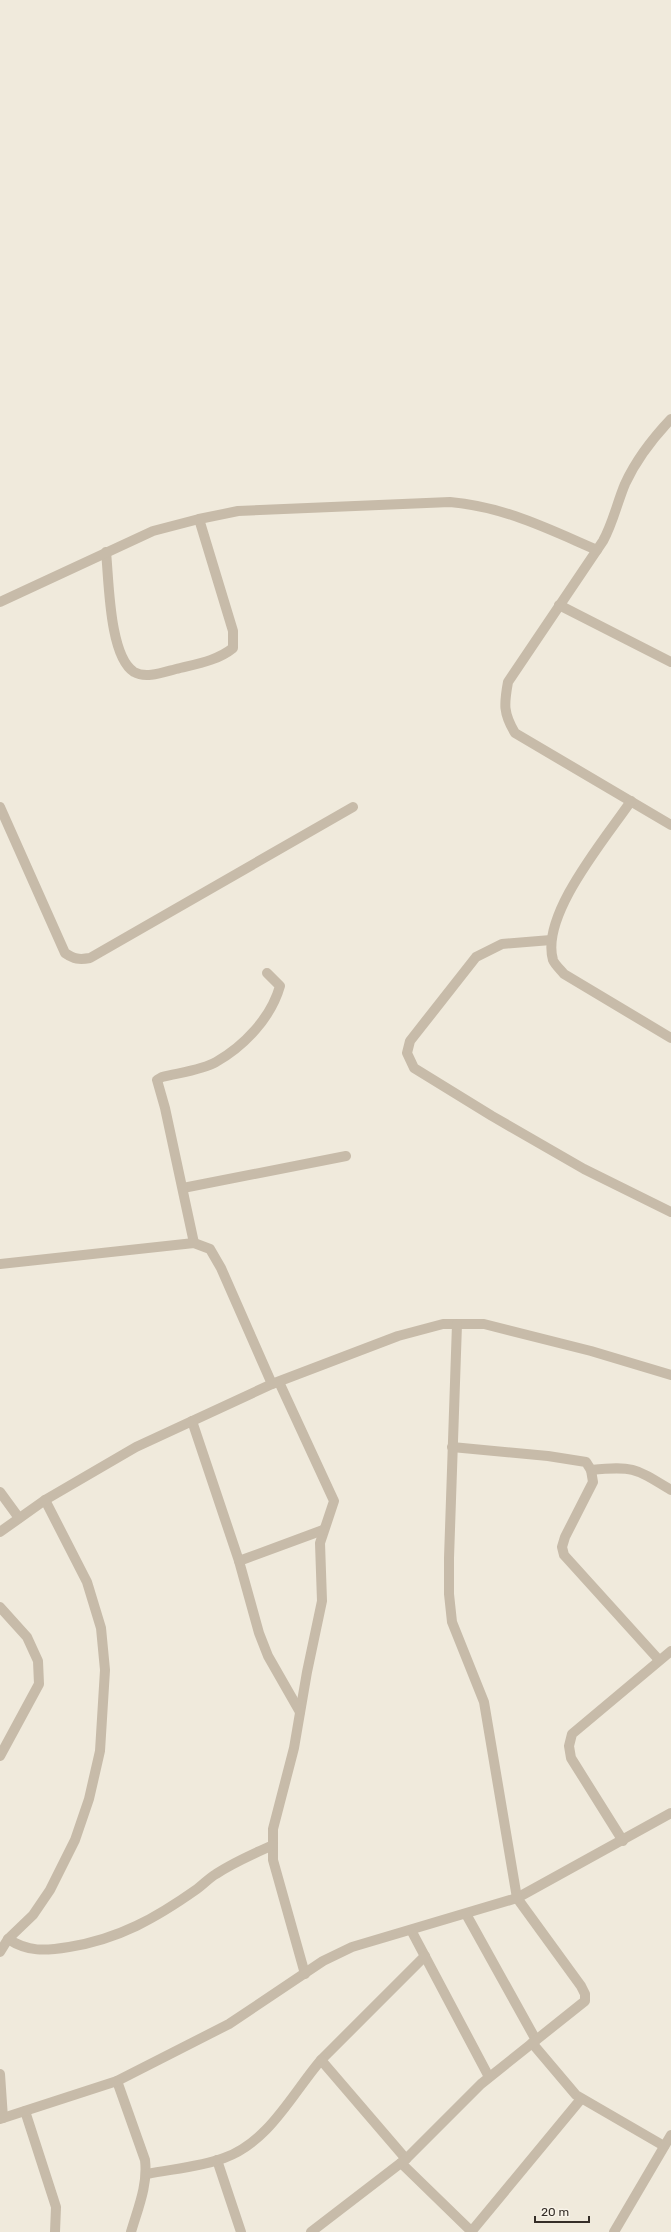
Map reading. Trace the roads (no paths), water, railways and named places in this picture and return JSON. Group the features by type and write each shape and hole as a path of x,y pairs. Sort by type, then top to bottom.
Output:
{"street":[{"path":"671,419 637,461 625,484 610,528 597,550 508,682 504,701 506,718 515,733 671,825"},
{"path":"0,602 153,531 199,519 238,512 450,502 479,505 508,512 597,550"},
{"path":"106,552 115,630 118,645 125,664 135,673 152,675 222,657 233,648 233,631 199,519"},
{"path":"559,605 671,662"},
{"path":"631,801 566,896 555,920 551,940 553,961 564,974 671,1038"},
{"path":"0,807 65,953 80,960 90,958 353,807"},
{"path":"551,940 502,944 476,957 410,1041 407,1053 414,1068 492,1116 584,1169 671,1212"},
{"path":"194,1243 165,1108 157,1080 162,1077 215,1063 260,1025 276,1001 280,986 267,973"},
{"path":"182,1188 346,1156"},
{"path":"0,1264 194,1243 210,1249 221,1268 275,1383 334,1501 323,1530 320,1543 322,1601 284,1789 273,1829 273,1860 305,1974"},
{"path":"0,1532 45,1500 136,1447 275,1383 398,1336 443,1324 484,1324 591,1351 671,1375"},
{"path":"311,2232 404,2160 489,2077 585,2001 585,1994 517,1898 484,1702 452,1622 449,1594 456,1324"},
{"path":"192,1421 239,1560 261,1638 268,1656 300,1712"},
{"path":"452,1447 548,1456 586,1462 591,1470 593,1482 565,1537 562,1547 564,1555 659,1660"},
{"path":"591,1470 624,1467 632,1468 671,1490"},
{"path":"0,1492 19,1518"},
{"path":"0,1952 8,1939 33,1915 50,1890 75,1840 89,1799 100,1751 105,1670 101,1628 87,1582 45,1500"},
{"path":"239,1560 323,1530"},
{"path":"0,1607 27,1637 38,1661 39,1684 0,1756"},
{"path":"623,1840 571,1758 570,1746 572,1734 671,1651"},
{"path":"0,2074 1,2118 116,2081 229,2024 323,1961 352,1947 517,1898 671,1813"},
{"path":"8,1939 21,1947 34,1950 60,1949 93,1943 123,1934 198,1888 214,1875 232,1864 273,1845"},
{"path":"466,1914 534,2042 581,2099 664,2146"},
{"path":"411,1930 489,2077"},
{"path":"147,2174 217,2160 247,2147 270,2126 321,2060 425,1956"},
{"path":"321,2060 404,2160 471,2232 581,2099"},
{"path":"116,2081 145,2160 147,2174 144,2191 131,2232"},
{"path":"25,2111 56,2207 55,2232"},
{"path":"614,2232 671,2135"},
{"path":"217,2160 241,2232"}]}
